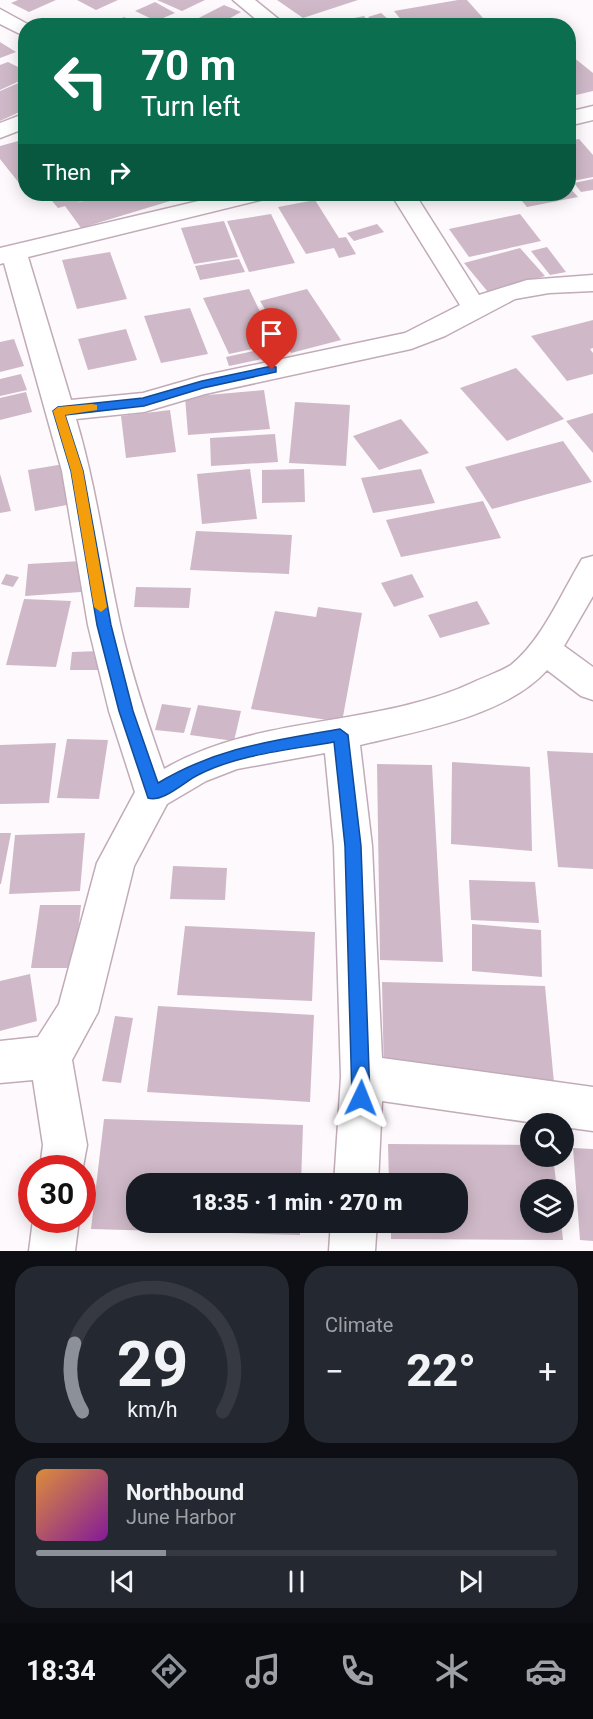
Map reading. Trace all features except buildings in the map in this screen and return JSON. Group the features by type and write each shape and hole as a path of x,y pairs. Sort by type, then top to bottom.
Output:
{"street":[{"path":"243,0 267,18"},
{"path":"0,15 18,26"},
{"path":"576,117 593,113"},
{"path":"0,131 18,123"},
{"path":"154,793 126,711 104,625 77,471 7,255 193,201"},
{"path":"407,201 474,308"},
{"path":"58,411 144,402 202,385 411,340 430,335 474,308 507,292 556,284 593,283"},
{"path":"64,1155 65,1144 50,1057 77,1012 116,863 154,793 193,770 235,754 340,735 453,708 522,675 545,650 593,568"},
{"path":"545,650 593,686"},
{"path":"340,735 353,846 362,1077 357,1173"},
{"path":"0,1062 50,1057"},
{"path":"362,1077 593,1109"},
{"path":"52,1251 54,1233"},
{"path":"352,1251 353,1233"}],"slow traffic":[{"path":"92,408 58,411 77,471 101,607"}],"route":[{"path":"272,370 202,385 144,402 58,411 77,471 104,625 126,711 154,793 193,770 235,754 340,735 353,846 361,1098"}]}
